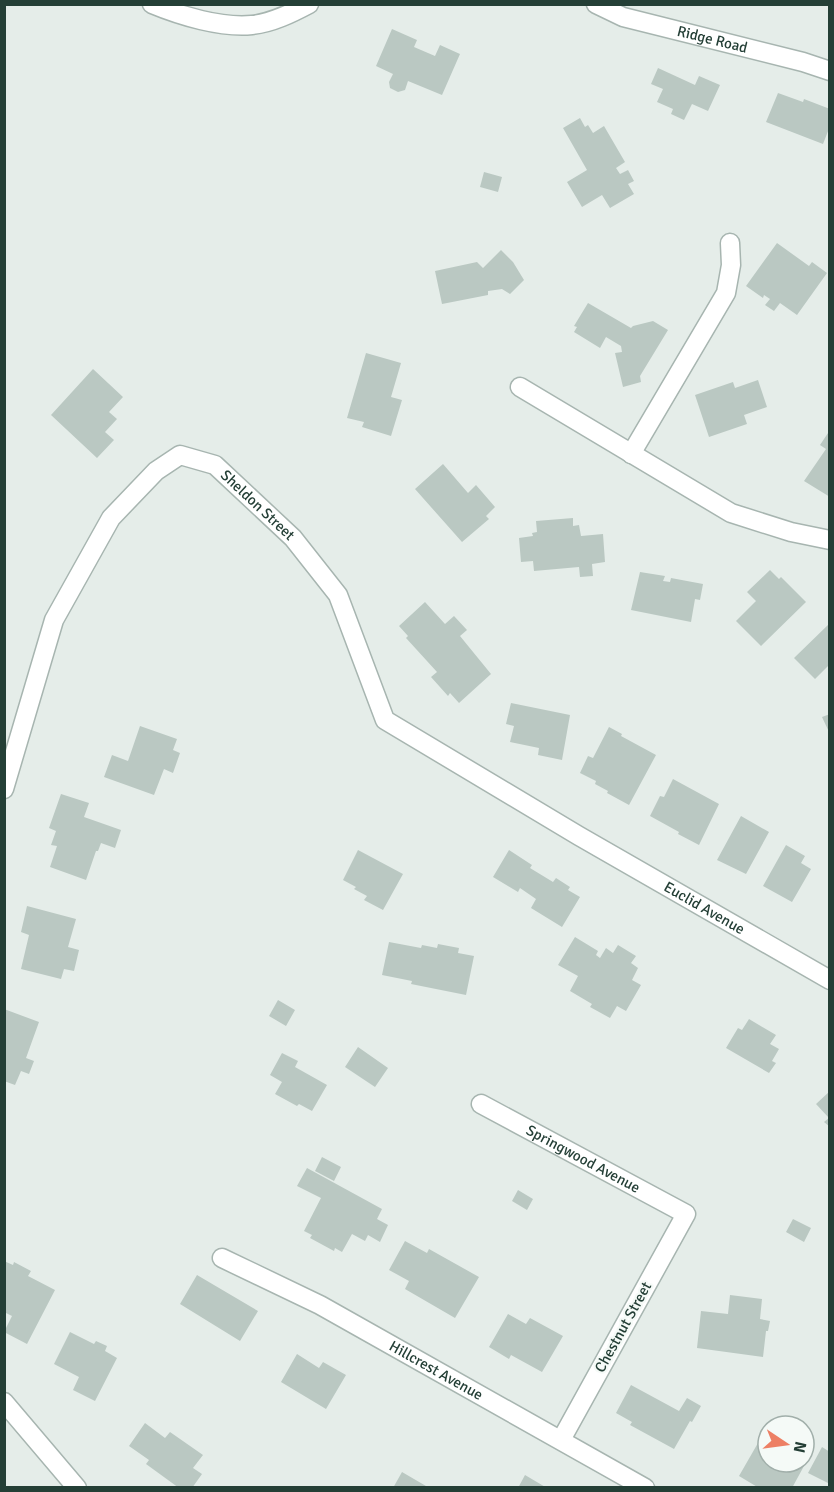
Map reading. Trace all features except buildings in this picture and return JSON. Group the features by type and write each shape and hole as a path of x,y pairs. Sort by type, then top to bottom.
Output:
{"street":[{"path":"152,4 207,22 252,25 287,16 309,4"},
{"name":"Ridge Road","path":"596,4 623,17 803,62 830,71"},
{"path":"631,454 726,293 731,265 730,243"},
{"path":"520,387 731,513 791,532 830,540"},
{"name":"Sheldon Street","path":"4,789 54,620 111,518 156,471 180,455 215,465 293,538 338,595 385,720 579,836"},
{"name":"Euclid Avenue","path":"579,836 830,980"},
{"name":"Springwood Avenue","path":"481,1104 686,1214"},
{"name":"Chestnut Street","path":"561,1440 686,1214"},
{"name":"Hillcrest Avenue","path":"222,1258 320,1305 645,1488"},
{"path":"4,1402 77,1488"}]}
